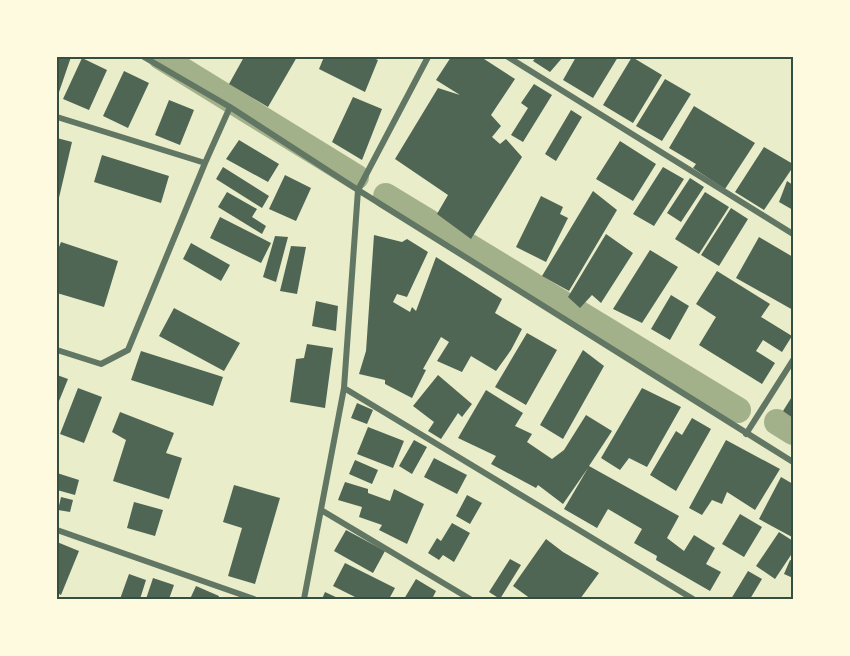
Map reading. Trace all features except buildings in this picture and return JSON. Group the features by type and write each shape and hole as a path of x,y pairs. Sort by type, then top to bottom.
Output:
{"street":[{"path":"144,57 230,107 358,190 793,462"},
{"path":"304,599 344,388 358,190 428,57"},
{"path":"508,57 793,234"},
{"path":"57,350 101,364 128,350 230,107"},
{"path":"57,117 205,163"},
{"path":"746,434 793,360"},
{"path":"344,388 693,599"},
{"path":"321,510 470,599"},
{"path":"57,530 254,599"}],"waterway":[{"path":"161,57 356,177"},
{"path":"386,196 738,410"},
{"path":"777,422 793,432"}]}
